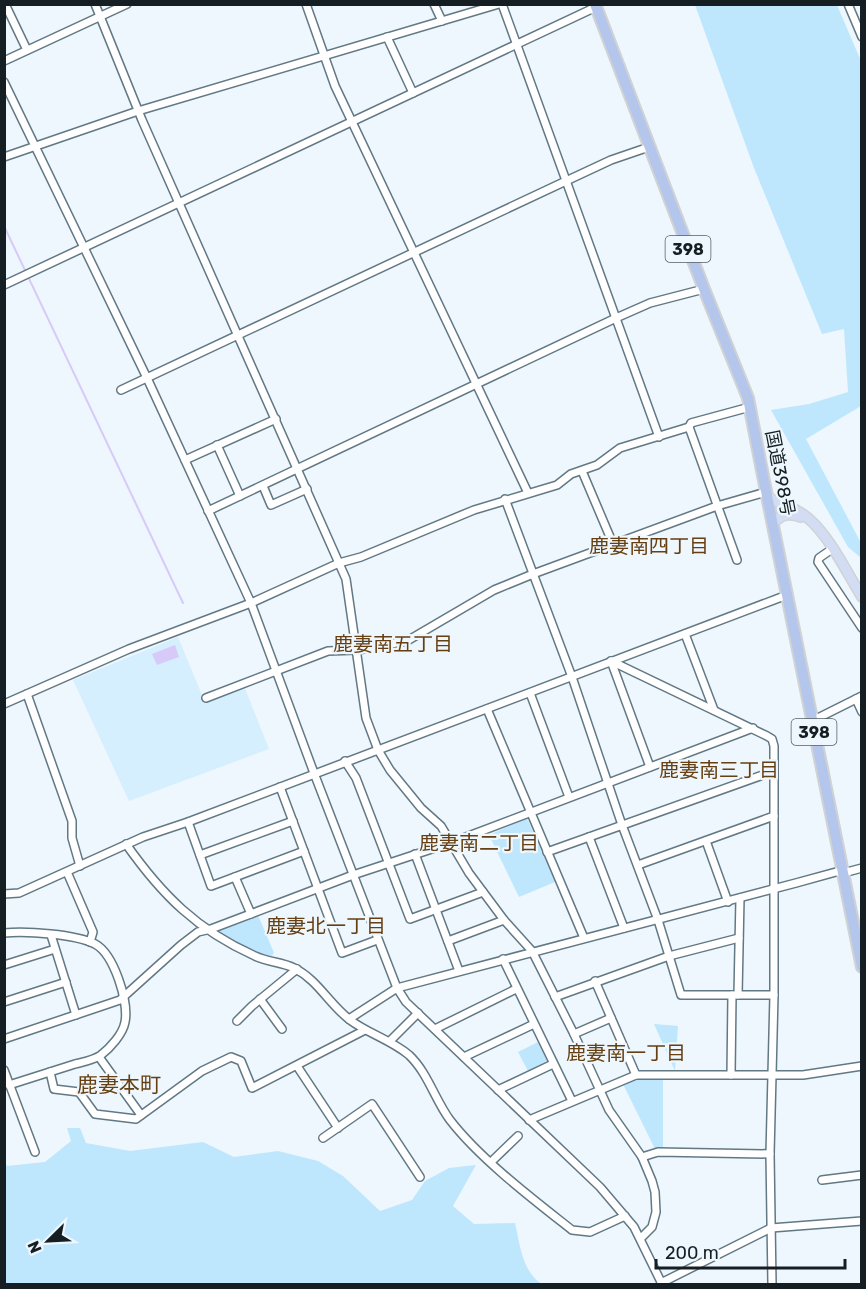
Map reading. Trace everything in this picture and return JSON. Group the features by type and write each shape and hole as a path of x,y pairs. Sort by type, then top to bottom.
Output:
{"highway":[{"name":"国道398号","path":"596,6 750,407 842,873 859,946 861,967"}],"main road":[{"path":"767,495 802,514 816,526 861,597"},
{"path":"773,524 779,518 792,514 816,526"}],"street":[{"path":"5,4 27,50"},
{"path":"95,4 138,111 347,583 366,718 378,750 390,770 422,808 441,826 483,892 532,951 609,1110 642,1157 652,1181 656,1212 652,1227 641,1238"},
{"path":"4,60 127,4"},
{"path":"306,4 335,86 528,493"},
{"path":"434,4 441,21"},
{"path":"4,157 138,111 501,4 659,437"},
{"path":"848,4 861,37"},
{"path":"4,285 596,6"},
{"path":"387,38 413,93"},
{"path":"4,82 147,378 251,603 377,940 397,988 406,1002 600,1186 641,1238 661,1283 771,1228 861,1221"},
{"path":"121,390 611,160 649,147"},
{"path":"208,511 616,318 650,303 704,289"},
{"path":"4,704 129,649 251,603 339,562 361,557 505,499 556,485 571,474 597,465 620,448 689,427 691,423 750,407"},
{"path":"185,460 276,419"},
{"path":"689,427 737,560"},
{"path":"217,446 240,496"},
{"path":"582,471 613,544"},
{"path":"263,486 271,505 307,489"},
{"path":"206,698 328,651 358,650 407,641 494,590 533,574 717,506 767,495"},
{"path":"505,499 572,677 622,825 658,920 681,995 774,995"},
{"path":"832,549 819,558 819,562 861,628"},
{"path":"4,894 19,893 126,844 787,595"},
{"path":"685,633 714,710"},
{"path":"611,661 753,728 772,739 774,746 774,995 770,1154 772,1284"},
{"path":"611,661 650,767"},
{"path":"530,693 569,797"},
{"path":"27,694 72,821 72,838 80,866"},
{"path":"812,721 859,698 861,712"},
{"path":"487,709 584,938"},
{"path":"4,1039 120,1000 198,932 212,929 353,875 450,843 753,728"},
{"path":"345,761 356,778 410,919 483,892"},
{"path":"547,852 774,771"},
{"path":"280,787 342,953 377,940"},
{"path":"638,865 774,816"},
{"path":"200,855 293,821"},
{"path":"188,822 211,886 304,851"},
{"path":"589,837 624,928"},
{"path":"706,841 728,902"},
{"path":"126,844 148,876 205,930 255,957 297,969 314,981 338,1010 349,1019 364,1030 390,1041 409,1056 420,1067 450,1120 491,1162 572,1230 590,1232 625,1216"},
{"path":"415,854 459,971"},
{"path":"349,1019 397,988 774,888 861,868"},
{"path":"67,872 93,932 90,942"},
{"path":"235,877 250,915"},
{"path":"731,1075 740,898"},
{"path":"448,941 504,920"},
{"path":"4,933 26,931 90,942 100,947 109,958 124,995 125,1023 120,1034 99,1057 50,1072 9,1090"},
{"path":"51,935 76,1015"},
{"path":"555,997 669,956 739,938"},
{"path":"4,965 55,949"},
{"path":"503,959 572,1101"},
{"path":"237,1021 297,969"},
{"path":"595,981 636,1075"},
{"path":"4,1002 66,982"},
{"path":"435,1029 516,989"},
{"path":"260,999 282,1029"},
{"path":"390,1041 418,1013"},
{"path":"574,1034 611,1018"},
{"path":"464,1057 534,1024"},
{"path":"50,1072 54,1089 79,1092 95,1114 136,1119 202,1071 231,1057 241,1061 252,1088 364,1030"},
{"path":"99,1057 141,1115"},
{"path":"498,1090 553,1064"},
{"path":"297,1066 338,1128"},
{"path":"529,1120 636,1075 803,1075 861,1066"},
{"path":"4,1070 9,1090 35,1152"},
{"path":"322,1138 372,1104 420,1177"},
{"path":"491,1162 518,1136"},
{"path":"642,1157 658,1152 770,1154"},
{"path":"822,1180 861,1174"}],"shaded area":[{"path":"695,5 837,5 861,61 861,406 806,439 861,543 861,558 848,547 771,410 809,404 848,392 844,329 822,334 754,168"},
{"path":"178,637 204,700 244,686 269,749 129,801 73,680"},
{"path":"175,645 179,657 157,665 152,654"},
{"path":"527,818 555,882 519,897 489,835"},
{"path":"258,915 274,953 271,957 214,931"},
{"path":"654,1024 678,1026 675,1071"},
{"path":"538,1042 547,1061 528,1071 518,1052"},
{"path":"637,1078 663,1079 663,1150 656,1151 623,1084"},
{"path":"67,1128 80,1128 86,1143 130,1151 203,1142 234,1157 278,1151 318,1161 343,1176 380,1211 412,1200 425,1181 449,1168 476,1165 453,1206 474,1224 515,1223 526,1265 535,1279 542,1284 5,1284 5,1162 7,1166 45,1162 71,1141"}],"waterway":[{"path":"4,226 183,603"}],"district":[{"name":"鹿妻南四丁目","path":"649,546"},
{"name":"鹿妻南五丁目","path":"393,644"},
{"name":"鹿妻南三丁目","path":"719,770"},
{"name":"鹿妻南二丁目","path":"479,843"},
{"name":"鹿妻北一丁目","path":"326,926"},
{"name":"鹿妻南一丁目","path":"626,1053"},
{"name":"鹿妻本町","path":"119,1084"}]}
